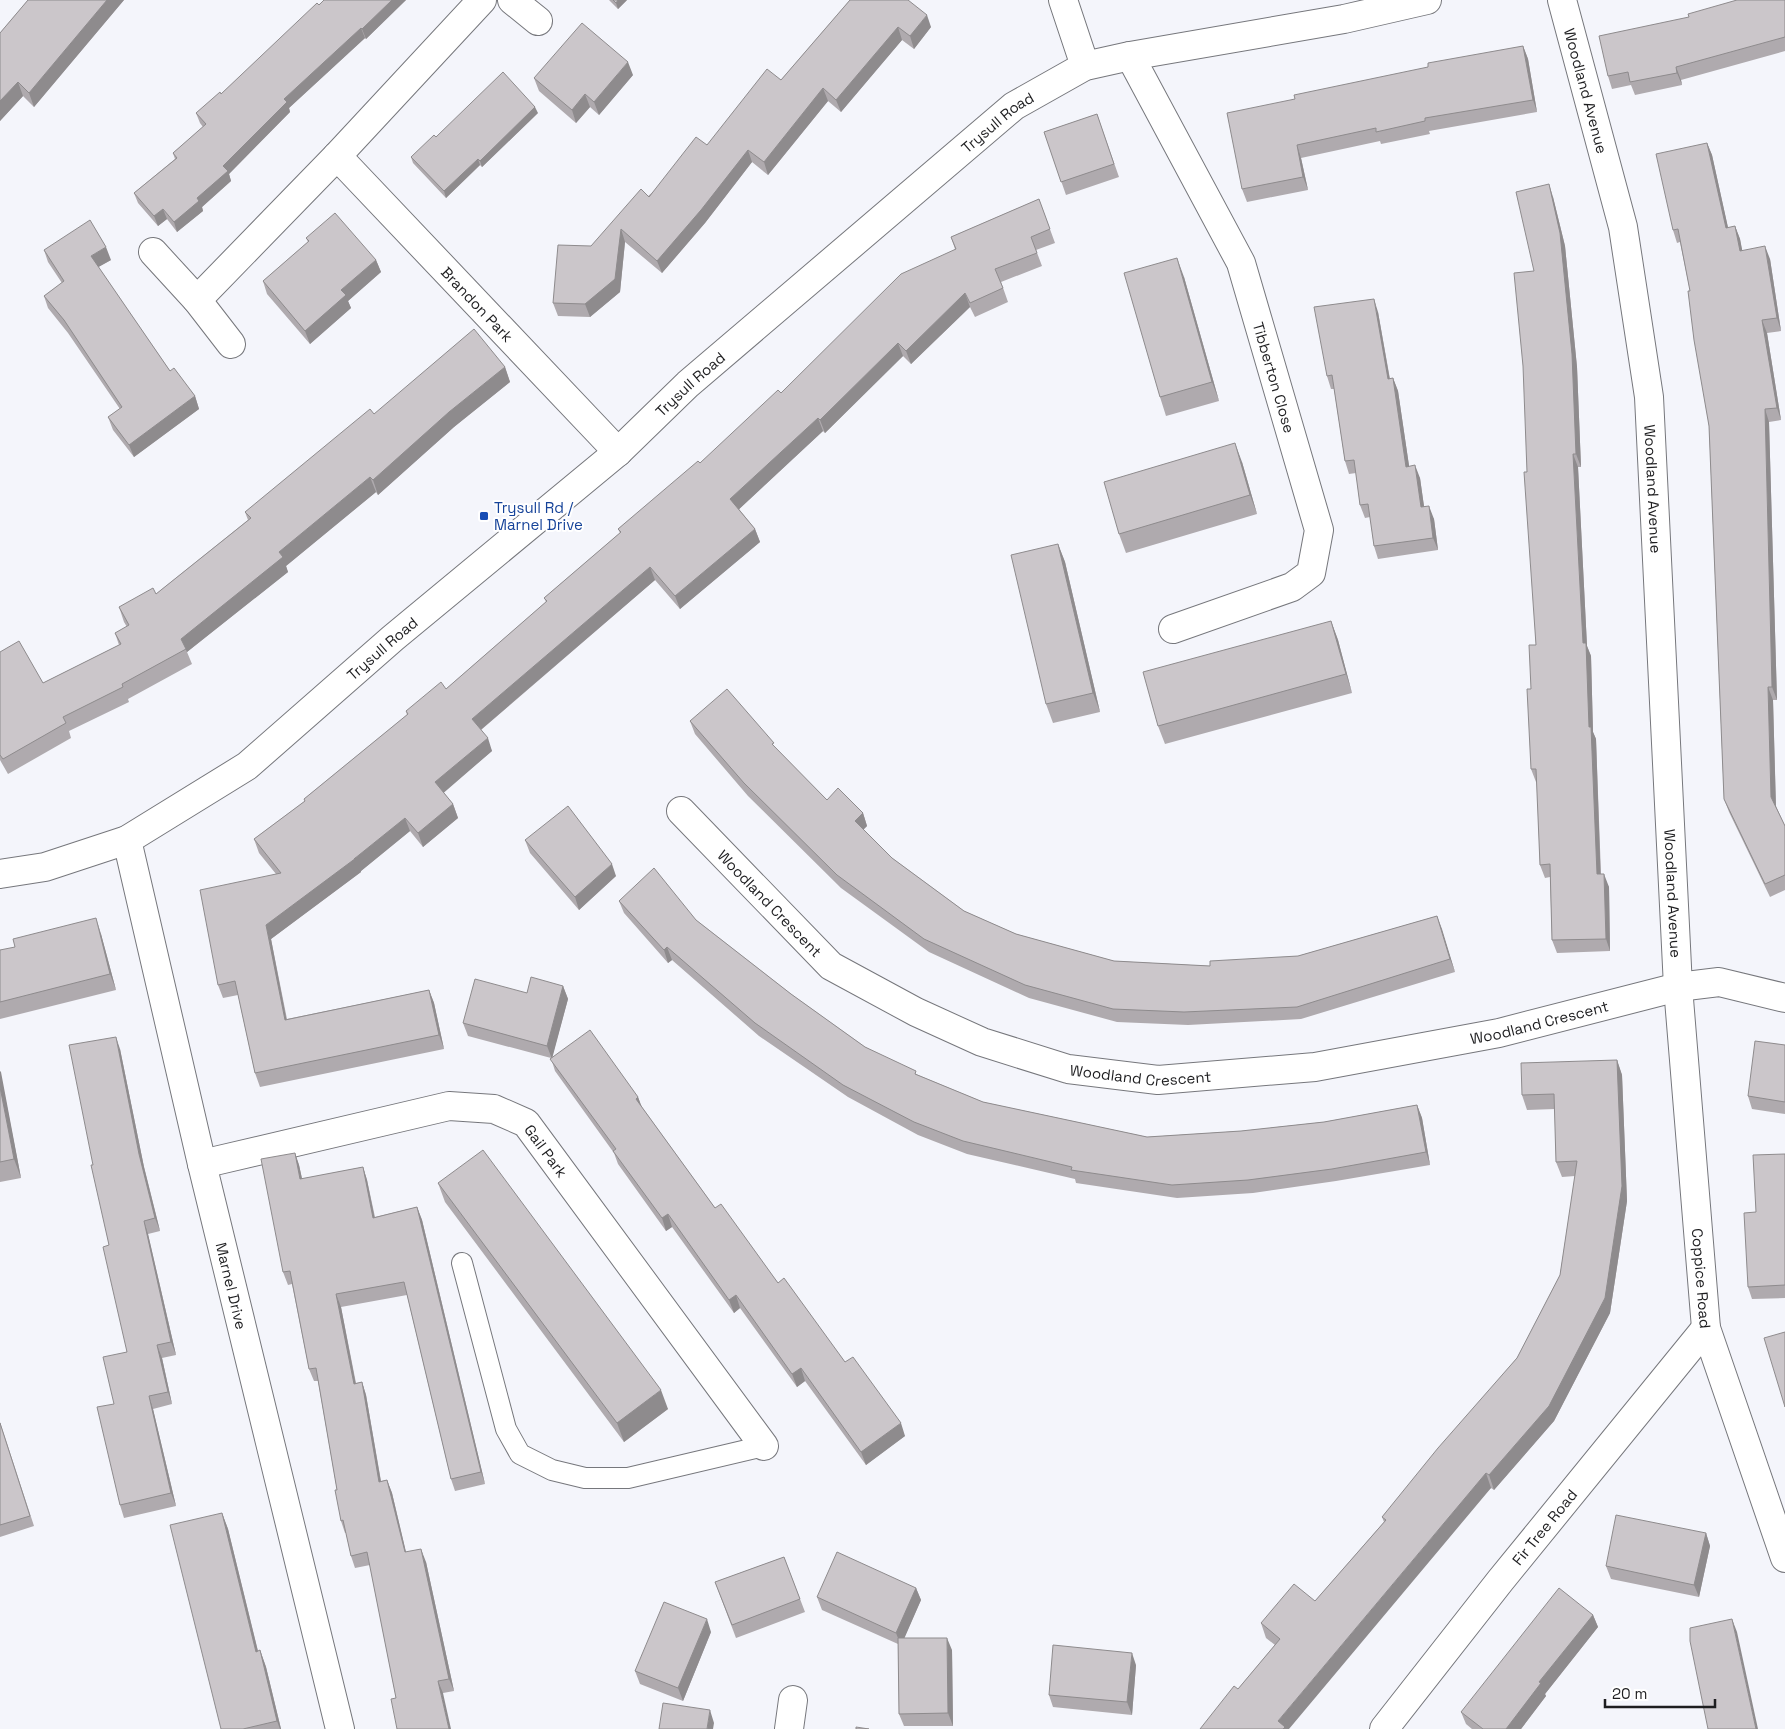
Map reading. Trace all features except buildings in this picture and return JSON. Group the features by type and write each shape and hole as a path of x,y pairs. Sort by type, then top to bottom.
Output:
{"street":[{"path":"197,300 337,156 482,0"},
{"path":"512,0 538,21"},
{"path":"1063,0 1085,66"},
{"name":"Trysull Road","path":"0,874 45,867 127,840 247,766 394,638 618,452 688,384 1014,106 1085,66 1130,56 1344,19 1427,0"},
{"name":"Woodland Avenue","path":"1562,0 1623,227 1649,397 1678,986"},
{"name":"Tibberton Close","path":"1130,56 1241,263 1319,530 1311,573 1292,587 1173,629"},
{"name":"Brandon Park","path":"337,156 618,452"},
{"path":"153,252 197,300 231,344"},
{"name":"Woodland Crescent","path":"681,811 832,966 916,1012 982,1042 1068,1069 1158,1080 1315,1067 1499,1033 1678,986 1719,982 1785,998"},
{"name":"Marnel Drive","path":"127,840 202,1164 340,1729"},
{"name":"Coppice Road","path":"1678,986 1706,1328 1785,1558"},
{"name":"Gail Park","path":"202,1164 448,1106 494,1108 526,1123 764,1446"},
{"name":"Fir Tree Road","path":"1384,1729 1500,1582 1706,1328"},
{"path":"789,1729 793,1700"}],"lane":[{"path":"462,1262 506,1429 520,1454 552,1470 585,1478 628,1478 764,1446"}],"place":[{"name":"Trysull Rd / Marnel Drive","path":"484,516"}]}
